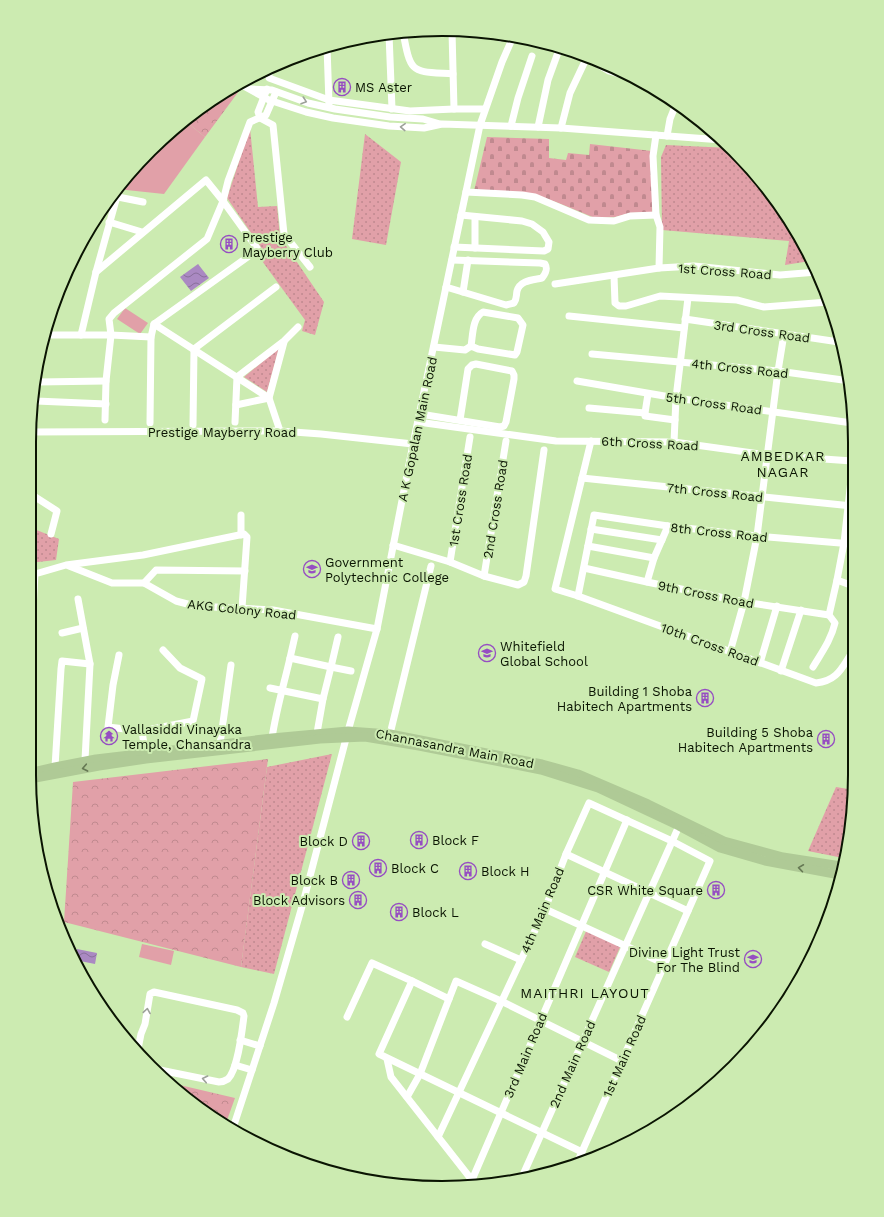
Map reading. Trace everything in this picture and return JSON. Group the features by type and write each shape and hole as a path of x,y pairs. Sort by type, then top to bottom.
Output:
{"main road":[{"name":"Channasandra Main Road","path":"36,778 145,756 220,744 316,733 390,734 542,764 578,774 679,826 722,845 765,861 836,873"},
{"name":"Channasandra Main Road","path":"36,771 85,760 145,756 320,739 347,734 387,740 541,770 611,791 722,845 837,865"}],"street":[{"path":"452,36 454,109"},
{"path":"404,38 407,54 412,66 418,71 453,74"},
{"path":"389,39 392,109"},
{"name":"A K Gopalan Main Road","path":"234,1124 260,1046 303,903 376,629 480,125 484,109 511,42"},
{"path":"326,117 329,104 327,53"},
{"path":"538,127 548,80 558,53"},
{"path":"511,126 518,98 532,56"},
{"path":"561,128 570,93 584,62"},
{"path":"269,75 269,78 329,104 390,117 423,119 442,124 561,128 712,139"},
{"path":"246,87 272,101 326,117 389,126 424,128 442,124"},
{"path":"251,89 267,89 308,103 410,111 484,109"},
{"path":"267,89 258,112 260,118 273,125 284,234 310,267"},
{"path":"105,420 106,381 111,335 109,319 114,313 207,239 223,201 228,181 250,122 266,115 276,92"},
{"path":"667,136 670,119 674,109"},
{"path":"656,135 653,156 656,215 660,227 659,268"},
{"path":"96,272 206,180 257,248 256,251 154,324 151,337 150,423"},
{"path":"466,192 535,197 590,220 614,221 630,216 656,215"},
{"path":"118,198 143,202"},
{"path":"81,335 109,222 116,200"},
{"path":"454,247 544,252 548,248 549,242 543,232 532,224 522,221 461,215"},
{"path":"475,217 475,248"},
{"path":"109,222 142,232"},
{"path":"446,287 506,304 514,303 520,284 542,278 546,272 545,264 540,263 452,260"},
{"path":"463,292 468,260"},
{"name":"1st Cross Road","path":"555,284 659,268 694,266 780,275 811,273"},
{"path":"614,276 615,303 619,306 626,306 660,296 737,300 764,307 823,302"},
{"path":"194,350 276,287"},
{"path":"674,442 676,398 688,298"},
{"path":"483,312 518,318 523,325 518,352 515,355 478,349 472,346 476,318 483,312"},
{"path":"569,316 684,328"},
{"name":"3rd Cross Road","path":"686,319 835,341"},
{"path":"154,324 269,398"},
{"path":"237,377 284,342 298,328"},
{"path":"730,652 744,602 757,536 784,334"},
{"path":"51,335 111,335 151,337"},
{"path":"280,432 269,398 284,342"},
{"path":"434,347 465,350 472,346"},
{"path":"193,425 194,350"},
{"name":"4th Cross Road","path":"592,354 778,371 843,380"},
{"path":"420,414 500,427 504,426 514,379 512,371 476,364 472,365 468,369 460,420"},
{"path":"235,422 237,377"},
{"path":"40,382 106,381"},
{"name":"5th Cross Road","path":"577,381 648,394 847,422"},
{"path":"645,413 648,394"},
{"path":"236,405 269,398"},
{"path":"38,401 106,404"},
{"path":"589,408 645,413 645,416 675,420"},
{"name":"6th Cross Road","path":"418,422 556,441 592,440 674,442 767,455 848,461"},
{"name":"Prestige Mayberry Road","path":"36,432 280,432 321,434 413,444"},
{"name":"1st Cross Road","path":"450,562 470,437"},
{"path":"582,478 592,440"},
{"name":"2nd Cross Road","path":"484,576 506,441"},
{"path":"393,544 450,562 484,576 518,585 524,582 544,450"},
{"name":"7th Cross Road","path":"582,478 848,505"},
{"name":"10th Cross Road","path":"582,478 554,589 578,596 816,683 831,680 848,657"},
{"path":"36,497 57,511 51,534"},
{"path":"241,514 241,535"},
{"name":"8th Cross Road","path":"592,529 594,515 668,526 757,536 848,544"},
{"path":"813,667 832,635 835,623 829,615 838,580 848,518"},
{"path":"647,582 654,558 668,526"},
{"path":"578,596 592,529 662,540"},
{"path":"36,574 66,566 143,555 244,534 247,538 242,608"},
{"path":"588,546 654,558"},
{"name":"AKG Colony Road","path":"66,566 112,583 144,583 176,601 195,606 273,610 376,629"},
{"path":"390,734 431,566"},
{"name":"9th Cross Road","path":"584,568 744,602 829,615"},
{"path":"144,583 156,570 245,570"},
{"path":"838,580 848,584"},
{"path":"78,599 90,664 85,760"},
{"path":"760,663 777,606"},
{"path":"781,670 802,610"},
{"path":"62,633 83,628"},
{"path":"272,738 296,636"},
{"path":"316,733 338,638"},
{"path":"119,655 113,685 108,727 142,731 193,721 202,679 180,668 163,650"},
{"path":"290,658 351,671"},
{"path":"55,766 60,669 62,661 90,664"},
{"path":"220,744 231,665"},
{"path":"270,688 323,699"},
{"path":"142,731 145,756"},
{"name":"4th Main Road","path":"438,1137 545,909 566,854 589,803 673,839 710,862"},
{"name":"3rd Main Road","path":"475,1180 500,1113 627,820"},
{"name":"2nd Main Road","path":"524,1172 679,826"},
{"path":"566,854 688,910"},
{"name":"1st Main Road","path":"580,1156 710,862"},
{"path":"545,909 665,964"},
{"path":"485,944 521,960"},
{"path":"347,1017 372,963 448,999"},
{"path":"412,981 379,1054 582,1152"},
{"path":"407,1097 420,1074 456,981 502,1001 622,1061"},
{"path":"139,1045 145,1024 150,994 154,992 240,1011 244,1016 235,1065 228,1079 219,1082 163,1070"},
{"path":"240,1040 260,1046"},
{"path":"387,1059 391,1077 472,1180"},
{"path":"235,1065 252,1070"}],"green space":[{"path":"239,91 205,137 190,124 216,104"},
{"path":"190,124 205,137 164,194 124,190 155,155"},
{"path":"250,128 258,207 277,206 280,237 324,302 315,335 302,331 305,320 257,254 263,250 227,198"},
{"path":"365,134 401,162 386,245 352,239"},
{"path":"487,137 549,139 549,158 566,160 568,153 589,155 590,144 652,151 652,212 630,213 615,217 595,218 556,202 523,192 474,191"},
{"path":"666,145 721,148 747,174 780,216 806,262 785,265 789,241 662,230 661,157"},
{"path":"125,308 148,323 140,334 117,319"},
{"path":"279,348 267,392 244,377"},
{"path":"36,530 59,539 56,560 36,562"},
{"path":"332,754 274,974 241,967 267,767"},
{"path":"268,759 241,967 64,922 73,782"},
{"path":"836,787 847,789 845,828 839,857 808,851"},
{"path":"587,929 621,945 609,972 575,957"},
{"path":"142,944 174,951 171,965 139,957"},
{"path":"180,1085 235,1098 227,1120"}],"water":[{"path":"198,264 209,278 191,291 180,277"},
{"path":"77,949 97,953 95,964 81,961 77,952"}],"place":[{"name":"MS Aster","path":"342,87"},
{"name":"Prestige Mayberry Club","path":"229,244"},
{"name":"Government Polytechnic College","path":"312,569"},
{"name":"Whitefield Global School","path":"487,653"},
{"name":"Building 1 Shoba Habitech Apartments","path":"705,698"},
{"name":"Vallasiddi Vinayaka Temple, Chansandra","path":"109,736"},
{"name":"Building 5 Shoba Habitech Apartments","path":"826,739"},
{"name":"Block F","path":"419,840"},
{"name":"Block D","path":"361,841"},
{"name":"Block C","path":"378,868"},
{"name":"Block H","path":"468,871"},
{"name":"Block B","path":"351,880"},
{"name":"CSR White Square","path":"716,890"},
{"name":"Block Advisors","path":"358,900"},
{"name":"Block L","path":"399,912"},
{"name":"Divine Light Trust For The Blind","path":"753,959"}],"district":[{"name":"AMBEDKAR NAGAR","path":"783,464"},
{"name":"MAITHRI LAYOUT","path":"585,993"}]}
